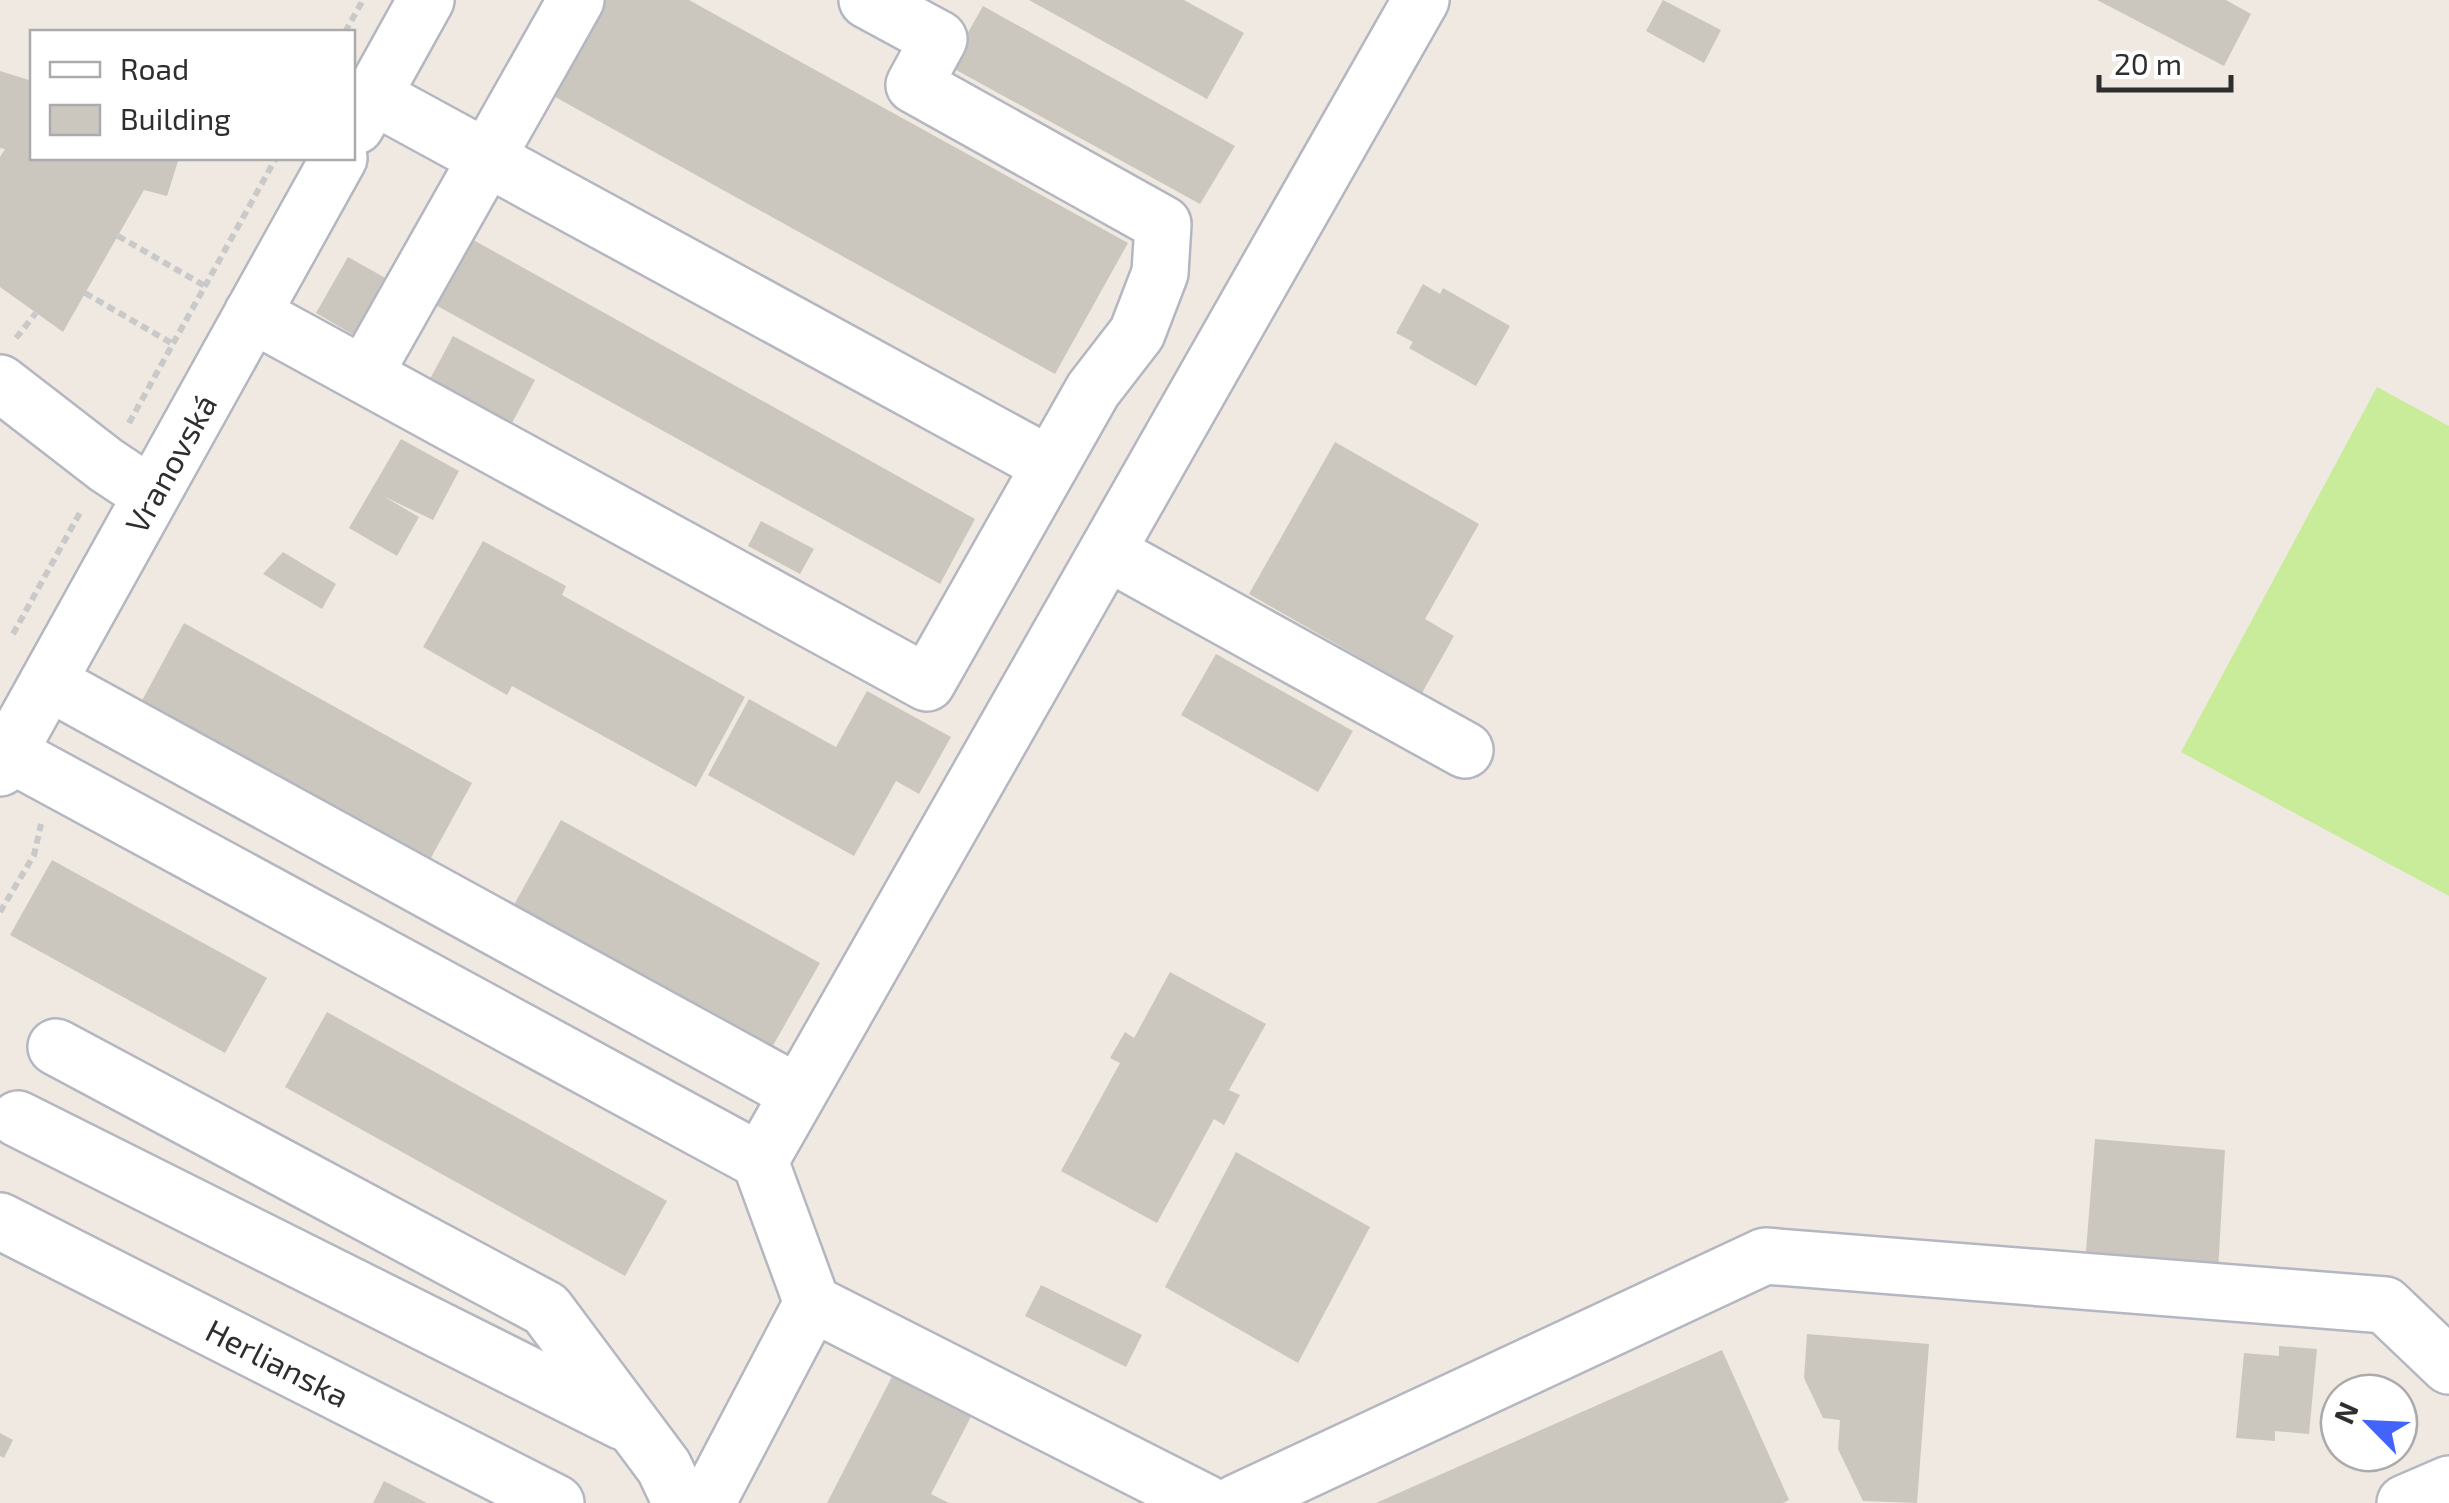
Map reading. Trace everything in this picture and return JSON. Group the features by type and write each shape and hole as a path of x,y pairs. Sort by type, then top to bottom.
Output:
{"street":[{"path":"426,0 363,114 487,158 1050,465"},
{"path":"364,375 576,0"},
{"path":"252,314 926,683 1093,390 1137,332 1160,273 1163,224 914,85 940,39 867,0"},
{"path":"760,1160 1421,0"},
{"name":"Vranovská","path":"4,760 338,160"},
{"path":"0,384 152,495"},
{"path":"1107,552 1465,750"},
{"path":"48,682 798,1093"},
{"path":"4,760 760,1160 812,1303 1206,1503"},
{"path":"56,1047 546,1310 664,1466 681,1503"},
{"path":"18,1119 635,1427"},
{"name":"Herlianska","path":"0,1221 556,1503"},
{"path":"1236,1503 1765,1256 2385,1305 2449,1366"},
{"path":"708,1503 812,1303"},
{"path":"2405,1503 2449,1484"}],"path":[{"path":"346,30 363,0"},
{"path":"118,236 205,286"},
{"path":"85,293 172,344"}],"green space":[{"path":"2377,387 2449,426 2449,896 2181,752"}],"building":[{"path":"601,0 689,0 1128,243 1055,374 548,93"},
{"path":"1029,0 1184,0 1244,33 1207,99"},
{"path":"1663,0 1721,30 1704,63 1646,31"},
{"path":"2097,0 2226,0 2251,14 2224,66"},
{"path":"983,6 1235,146 1200,204 949,66"},
{"path":"0,71 30,80 30,160 178,160 167,196 144,190 63,332 0,287 0,157 5,149 0,148"},
{"path":"468,237 975,519 940,584 432,303"},
{"path":"348,257 389,280 357,337 316,313"},
{"path":"1423,284 1440,294 1443,288 1510,326 1476,386 1409,348 1413,342 1396,333"},
{"path":"453,336 535,380 504,438 422,394"},
{"path":"401,439 459,471 433,520 383,496 419,517 397,556 349,528"},
{"path":"1335,442 1479,524 1425,619 1454,636 1422,693 1249,594"},
{"path":"761,521 814,549 800,574 748,546"},
{"path":"483,541 566,586 562,595 745,697 696,787 512,686 507,695 423,647"},
{"path":"283,552 336,584 322,609 263,574"},
{"path":"184,623 472,783 427,865 139,706"},
{"path":"1216,654 1353,731 1318,792 1181,715"},
{"path":"867,691 951,737 919,794 896,781 854,856 708,775 749,699 836,747"},
{"path":"561,820 820,963 767,1056 510,912"},
{"path":"52,860 267,978 225,1053 10,935"},
{"path":"1170,972 1266,1024 1229,1090 1240,1095 1224,1125 1214,1119 1157,1223 1061,1171 1120,1063 1110,1058 1125,1032 1134,1038"},
{"path":"327,1012 667,1201 625,1276 285,1087"},
{"path":"2095,1139 2225,1150 2218,1271 2085,1263"},
{"path":"1236,1152 1370,1227 1298,1363 1165,1287"},
{"path":"1041,1285 1142,1335 1126,1367 1025,1316"},
{"path":"1807,1334 1929,1344 1917,1503 1863,1501 1838,1449 1840,1420 1823,1418 1804,1378"},
{"path":"2279,1346 2317,1349 2309,1434 2275,1431 2275,1441 2236,1438 2244,1353 2279,1356"},
{"path":"1722,1350 1789,1500 1783,1503 1376,1503"},
{"path":"898,1365 977,1405 931,1494 949,1503 827,1503"},
{"path":"0,1433 13,1440 4,1458 0,1456"},
{"path":"384,1481 427,1503 373,1503"}]}
